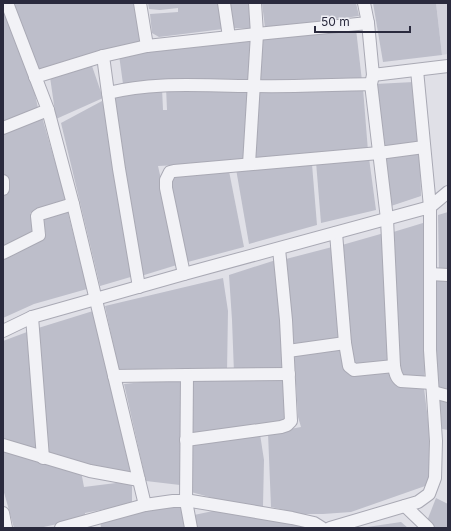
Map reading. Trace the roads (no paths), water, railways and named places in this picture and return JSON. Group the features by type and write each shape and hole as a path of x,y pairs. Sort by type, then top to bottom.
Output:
{"street":[{"path":"7,3 48,110 73,204 145,505"},
{"path":"140,3 147,46"},
{"path":"224,3 229,37"},
{"path":"249,164 256,34 255,3"},
{"path":"364,3 368,23 379,153 387,219 394,366 397,377 402,381 433,387 448,396"},
{"path":"35,77 103,56 147,46 368,23"},
{"path":"103,56 119,169 139,287"},
{"path":"108,93 139,87 161,85 253,86 372,80 417,70 448,66"},
{"path":"330,528 418,502 429,494 435,478 436,445 430,350 430,207 417,70"},
{"path":"3,128 48,110"},
{"path":"184,274 166,188 167,175 170,172 379,153 424,147"},
{"path":"3,181 3,189"},
{"path":"3,331 32,317 430,207 448,192"},
{"path":"3,253 39,234 36,219 37,216 73,204"},
{"path":"336,233 345,343 349,366 354,370 394,366"},
{"path":"186,440 287,425 291,422 292,417 288,351 280,249"},
{"path":"430,274 448,275"},
{"path":"32,317 43,458"},
{"path":"288,351 345,343"},
{"path":"114,376 289,374"},
{"path":"187,375 186,501 191,528"},
{"path":"3,445 90,471 139,480"},
{"path":"436,445 448,448"},
{"path":"61,528 92,524 145,505 173,501 186,501 292,518 314,523 322,528"},
{"path":"405,506 428,528"},
{"path":"3,512 6,528"}]}
